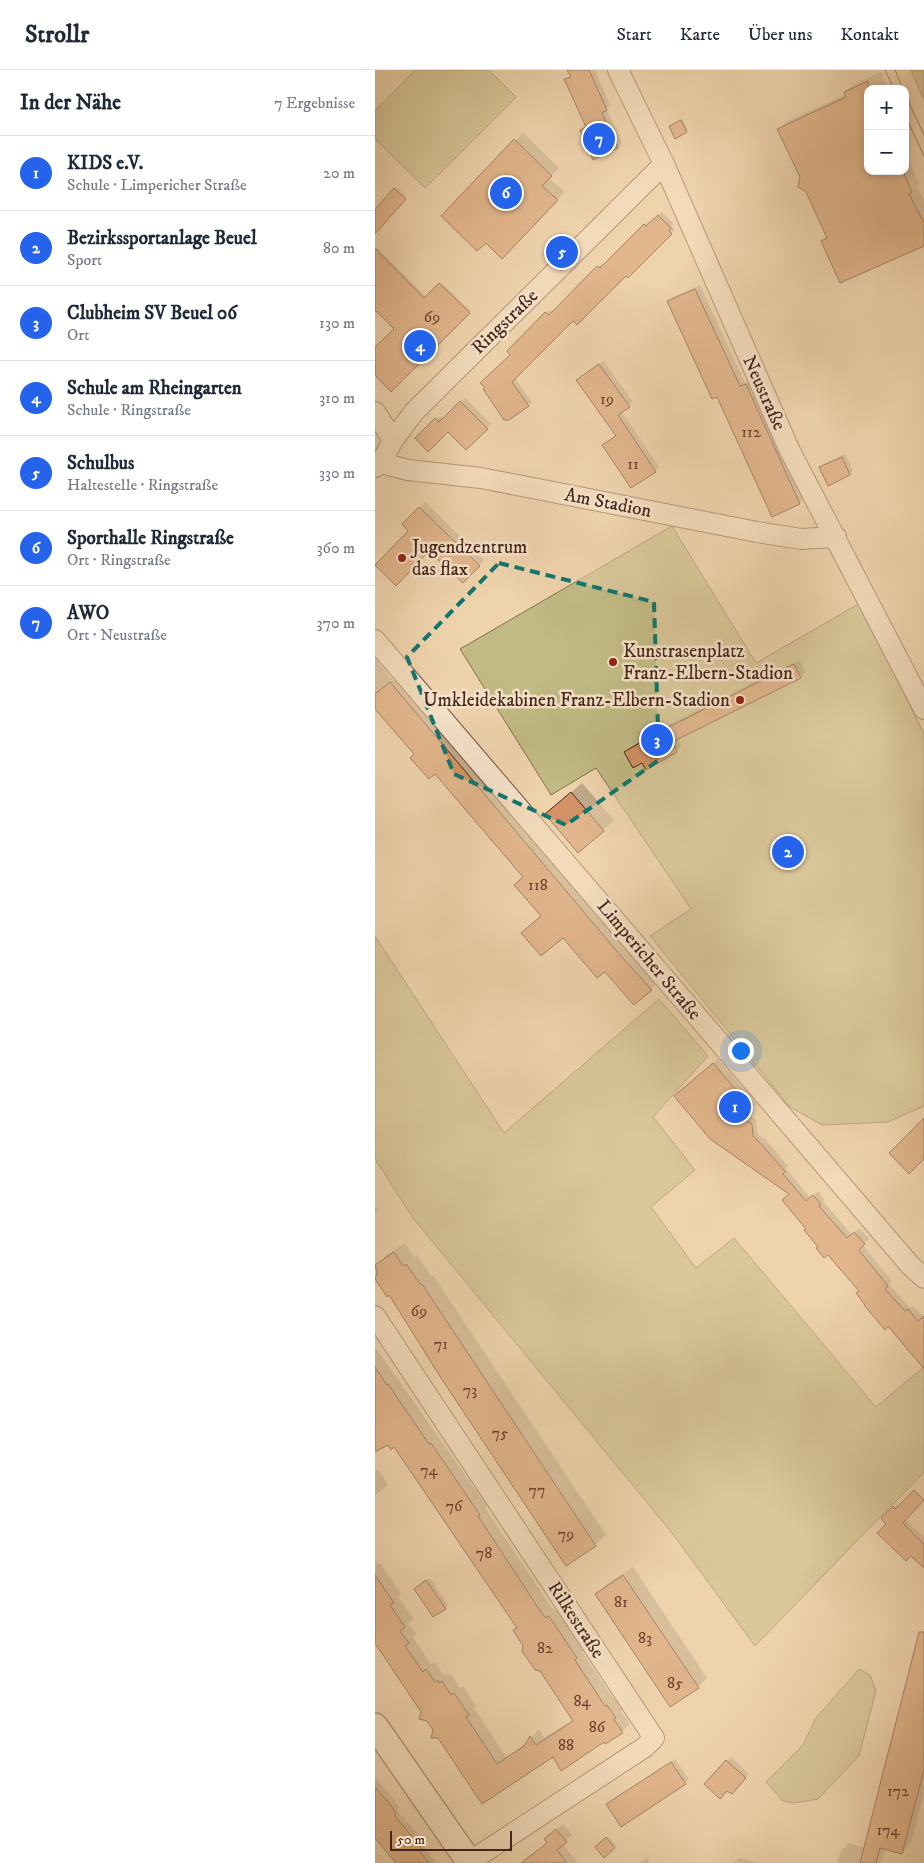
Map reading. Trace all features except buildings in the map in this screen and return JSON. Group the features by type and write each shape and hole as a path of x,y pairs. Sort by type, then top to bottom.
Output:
{"street":[{"name":"Neustraße","path":"618,70 664,164 789,449 924,709"},
{"name":"Ringstraße","path":"377,467 393,440 414,412 664,164"},
{"path":"375,412 393,440"},
{"name":"Am Stadion","path":"377,467 481,478 792,538 835,537"},
{"name":"Limpericher Straße","path":"375,640 910,1265 924,1278"},
{"name":"Rilkestraße","path":"375,1316 654,1738 645,1747 470,1863"},
{"path":"375,1726 470,1863"}],"highlighted area":[{"path":"499,563 654,602 659,760 566,825 454,774 407,657"}],"shaded area":[{"path":"415,70 489,70 516,97 425,188 375,139 375,111"},
{"path":"911,70 924,70 924,100"},
{"path":"672,526 756,663 860,603 924,734 924,1106 888,1122 822,1125 790,1107 650,936 691,909 596,768 551,795 460,649"},
{"path":"375,936 504,1133 659,999 708,1056 653,1117 695,1170 651,1207 696,1268 734,1238 876,1407 924,1367 924,1472 755,1646 672,1533 413,1218 375,1159"},
{"path":"859,1669 870,1675 876,1691 859,1756 818,1799 794,1803 783,1801 766,1782 803,1745 816,1718"}],"tram line":[{"path":"885,70 892,85"},
{"path":"895,70 901,85"},
{"path":"909,103 924,135"},
{"path":"909,124 924,156"}],"place":[{"name":"AWO","path":"599,139"},
{"name":"Sporthalle Ringstraße","path":"506,193"},
{"name":"Schulbus","path":"562,252"},
{"name":"Schule am Rheingarten","path":"420,346"},
{"name":"Jugendzentrum das flax","path":"402,558"},
{"name":"Kunstrasenplatz Franz-Elbern-Stadion","path":"613,662"},
{"name":"Umkleidekabinen Franz-Elbern-Stadion","path":"740,700"},
{"name":"Clubheim SV Beuel 06","path":"657,740"},
{"name":"Bezirkssportanlage Beuel","path":"788,852"},
{"name":"KIDS e.V.","path":"735,1107"}]}
